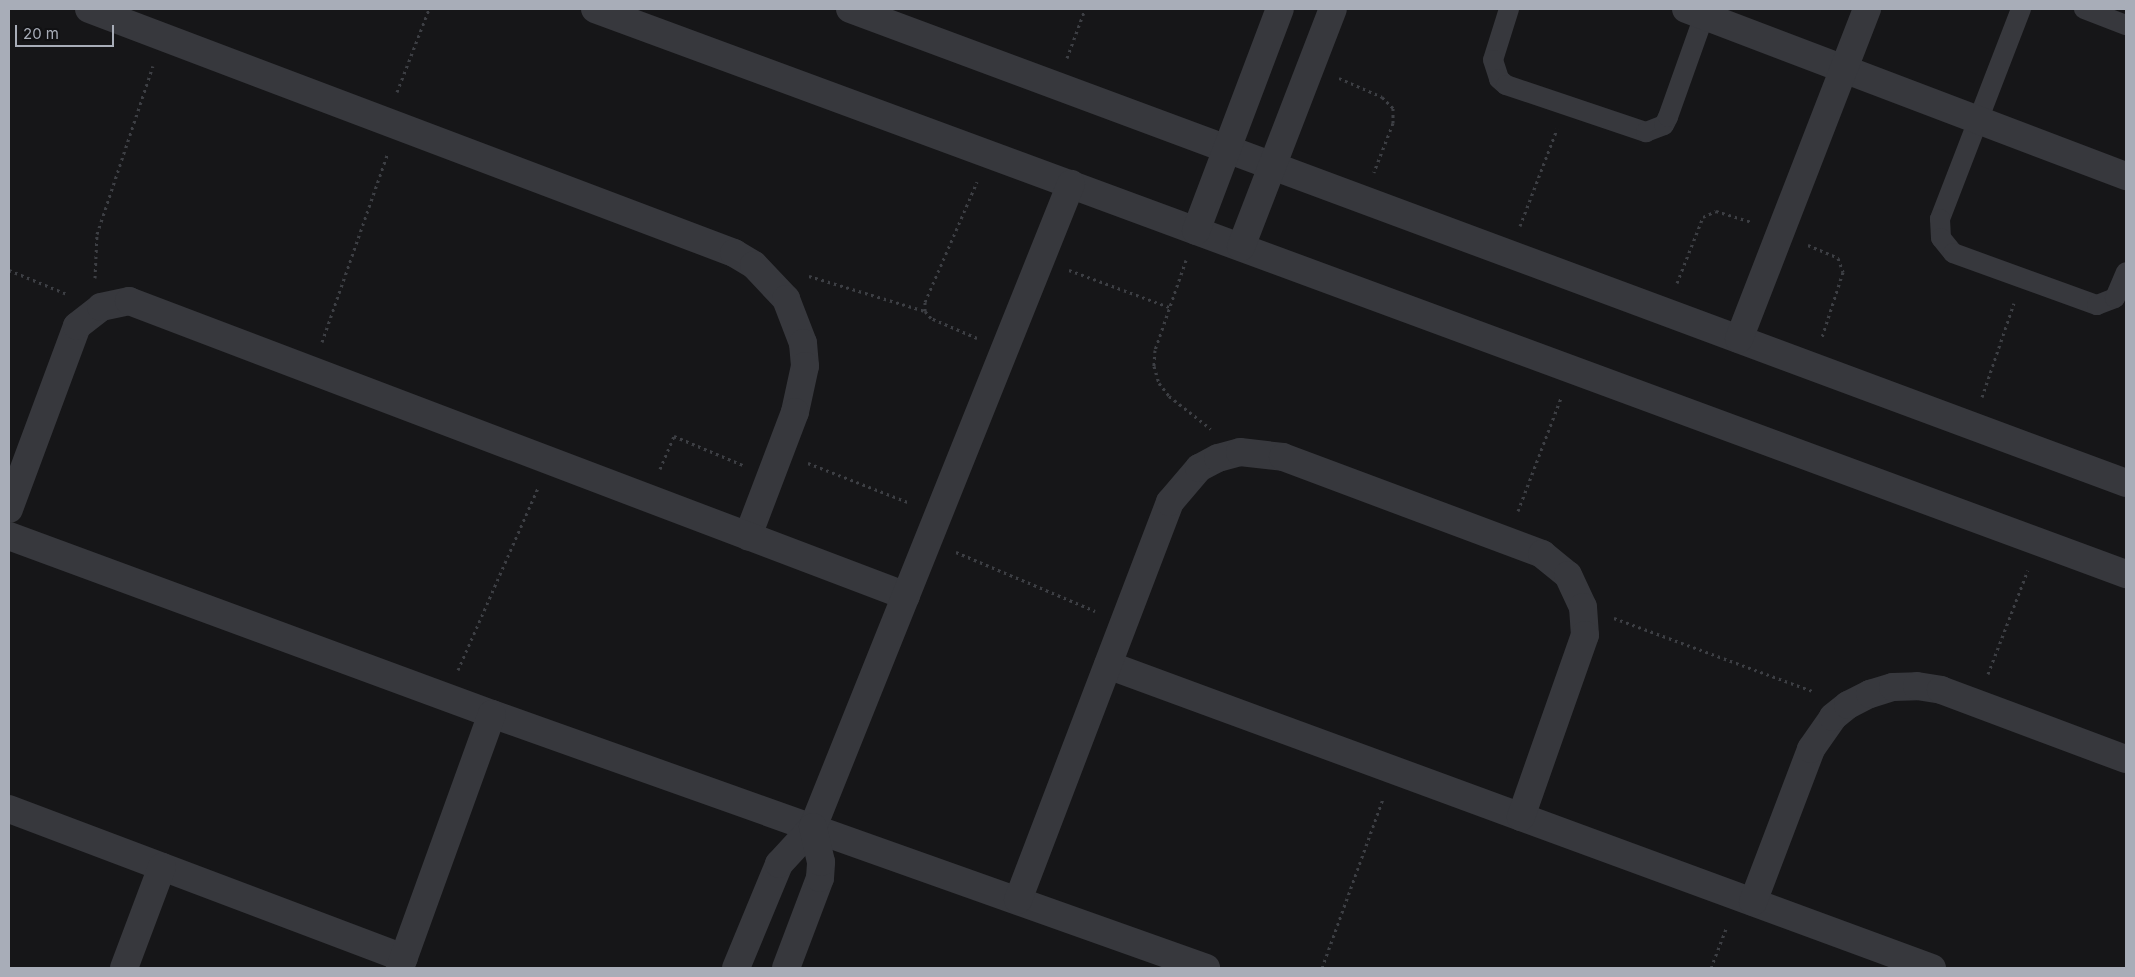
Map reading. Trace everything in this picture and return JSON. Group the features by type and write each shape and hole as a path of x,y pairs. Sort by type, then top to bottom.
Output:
{"street":[{"path":"89,9 734,253 754,265 786,299 803,343 802,390 748,536"},
{"path":"595,9 2126,574"},
{"path":"850,9 2126,483"},
{"path":"1196,231 1280,9"},
{"path":"1241,247 1333,9"},
{"path":"1739,339 1867,9"},
{"path":"1695,12 2126,176"},
{"path":"736,968 779,864 813,827 1070,184"},
{"path":"9,509 71,339 82,320 100,307 129,301 144,305 906,596"},
{"path":"1018,900 1170,502 1199,468 1218,458 1240,452 1284,457 1507,541 1556,564 1568,576 1583,607 1586,621 1582,649 1521,817"},
{"path":"9,536 446,698 1206,968"},
{"path":"1108,665 1932,968"},
{"path":"1745,900 1820,732 1848,705 1893,687 1917,686 1941,690 2126,759"},
{"path":"9,809 162,867 402,963 492,714"},
{"path":"786,968 820,878 821,862 813,827"},
{"path":"124,968 162,867"}],"lane":[{"path":"1509,9 1494,51 1494,70 1499,79 1506,85 1637,130 1656,131 1668,117 1695,12"},
{"path":"2021,9 1940,219 1940,238 1952,253 2097,305 2115,298 2126,272"},
{"path":"2084,9 2126,25"}],"path":[{"path":"312,369 429,9"},
{"path":"1057,86 1085,9"},
{"path":"100,307 94,267 97,234 162,36"},
{"path":"1311,66 1382,97 1393,108 1393,123 1363,199"},
{"path":"1509,254 1566,106"},
{"path":"925,311 925,302 989,154"},
{"path":"1196,231 1155,350 1154,366 1160,383 1169,396 1240,452"},
{"path":"1040,259 1169,307"},
{"path":"9,270 100,307"},
{"path":"807,275 925,311 931,318 1004,350"},
{"path":"1972,426 2023,279"},
{"path":"1507,541 1571,369"},
{"path":"648,497 674,436 938,514"},
{"path":"446,698 550,460"},
{"path":"928,540 1124,622"},
{"path":"1976,704 2039,542"},
{"path":"1583,607 1848,705"},
{"path":"1322,968 1393,770"},
{"path":"1711,968 1745,900"}]}
